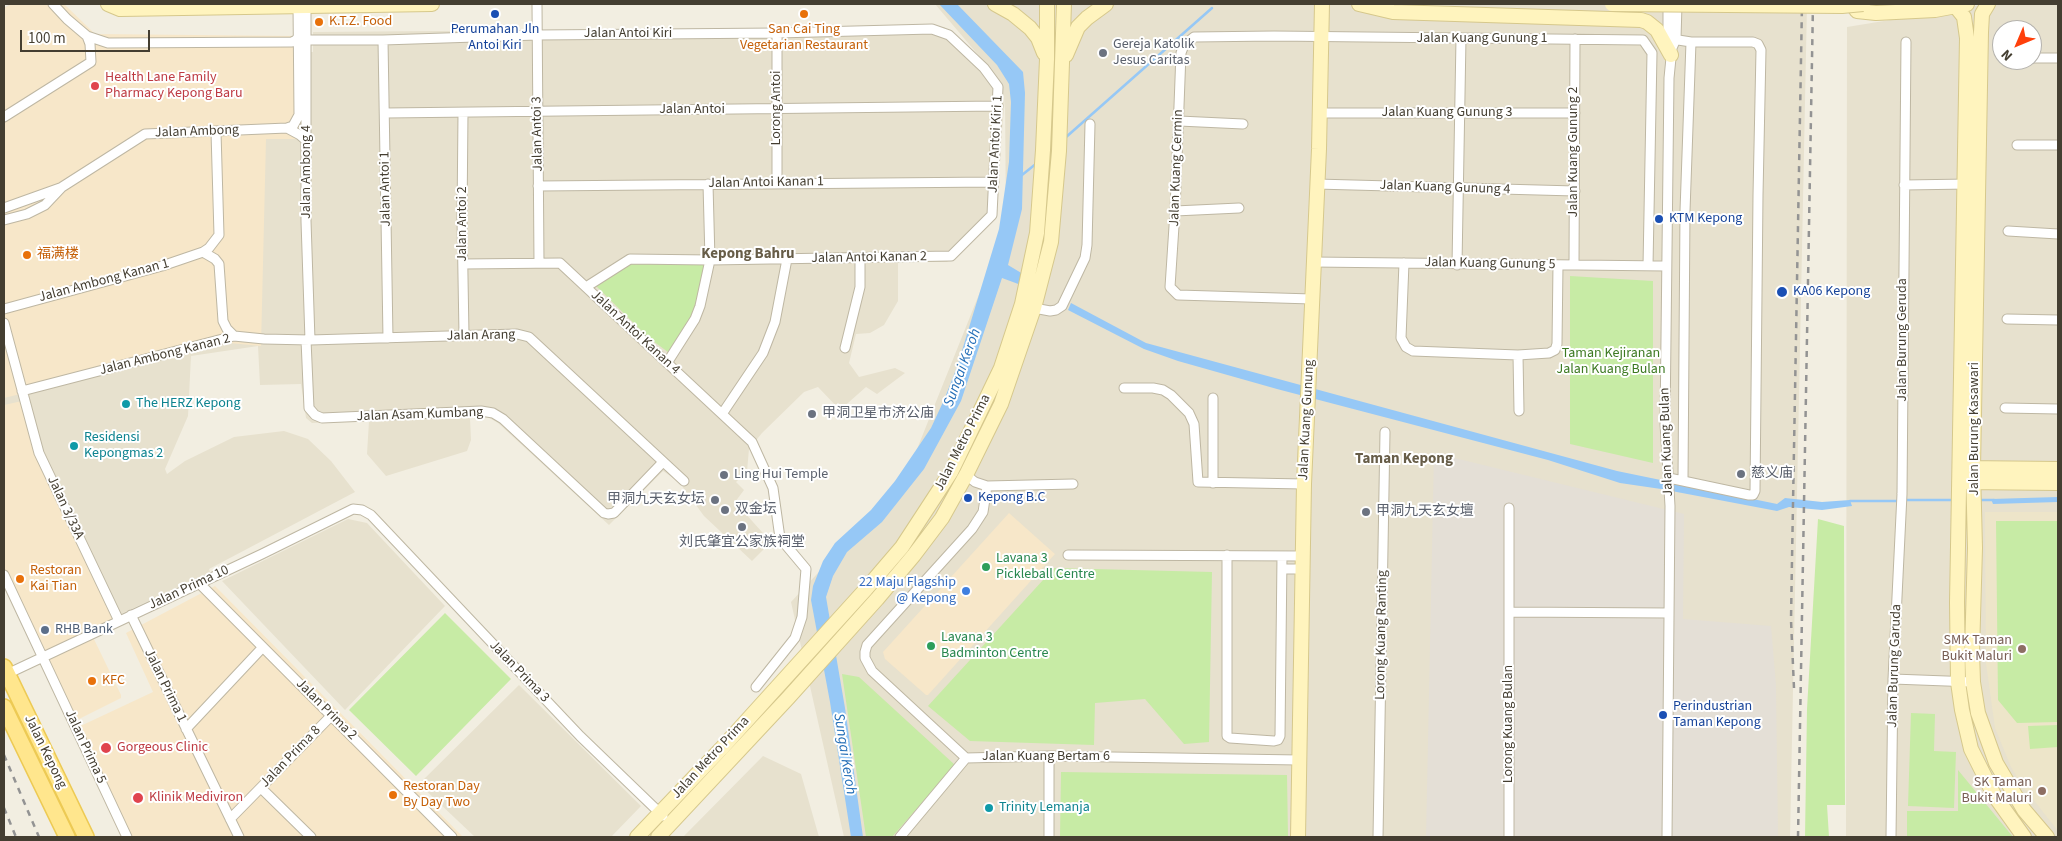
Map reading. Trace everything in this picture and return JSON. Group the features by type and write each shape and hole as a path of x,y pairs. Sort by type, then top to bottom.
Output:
{"main road":[{"path":"108,4 120,9 432,4"},
{"path":"996,4 1013,14 1030,28 1038,38 1047,59"},
{"name":"Jalan Metro Prima","path":"637,837 866,589 902,547 951,472 1001,368 1022,304 1037,233 1047,59 1046,4"},
{"name":"Jalan Metro Prima","path":"658,837 788,698 877,599 942,518 966,476 1001,404 1034,308 1051,242 1059,135 1064,4"},
{"path":"1062,68 1078,27 1086,18 1106,4"},
{"name":"Jalan Kuang Gunung","path":"1298,837 1304,484 1322,4"},
{"path":"1359,4 1393,12 1641,20 1647,22 1677,44"},
{"path":"1612,4 1842,6 1863,4"},
{"path":"1641,20 1653,13 1656,4"},
{"path":"1852,4 1857,11 1864,13 1935,10 1961,5"},
{"name":"Jalan Burung Kasawari","path":"1971,184 1983,10 1988,4"},
{"name":"Jalan Burung Kasawari","path":"1961,5 1967,38 1971,184 1966,481 1958,514 1958,682 1962,710 1972,749 1994,795 2024,837"},
{"path":"1966,481 2058,469"},
{"path":"1966,481 2058,483"},
{"name":"Jalan Burung Kasawari","path":"1966,481 1975,512 1973,682 1978,713 1996,763 2024,810 2047,837"},
{"name":"Jalan Kepong","path":"5,671 86,837"},
{"name":"Jalan Kepong","path":"4,707 67,837"},
{"path":"4,724 46,794"}],"street":[{"name":"Jalan Antoi 3","path":"537,4 539,263"},
{"name":"Jalan Kuang Bulan","path":"1667,837 1670,506 1664,424 1666,266 1677,44 1668,4"},
{"path":"1677,4 1676,27 1684,211 1683,481"},
{"path":"4,117 91,62 90,44 87,36 55,5"},
{"name":"Jalan Ambong 4","path":"287,128 297,121 300,111 302,5"},
{"name":"Jalan Antoi Kiri","path":"87,36 103,42 120,43 292,42 302,38 384,40 537,35 777,33 932,29 949,35"},
{"name":"Lorong Antoi","path":"777,33 777,183"},
{"name":"Jalan Antoi Kiri 1","path":"949,35 984,68 998,87 992,215 951,256"},
{"name":"Jalan Kuang Cermin","path":"1312,299 1178,295 1170,287 1181,53 1184,45 1194,37 1321,38"},
{"name":"Jalan Ambong 4","path":"302,38 307,141 308,340"},
{"name":"Jalan Kuang Gunung 1","path":"1321,38 1643,40 1652,53 1648,266"},
{"path":"1457,265 1460,38"},
{"name":"Jalan Kuang Gunung 2","path":"1574,265 1575,39"},
{"name":"Jalan Antoi 1","path":"384,40 388,338"},
{"path":"1669,479 1749,495 1753,495 1755,491 1761,50 1758,44 1753,42 1677,44"},
{"name":"Jalan Burung Geruda","path":"1902,494 1906,42"},
{"path":"2042,58 2058,58"},
{"name":"Jalan Antoi","path":"386,113 998,106"},
{"name":"Jalan Antoi 2","path":"463,113 464,335"},
{"name":"Jalan Kuang Gunung 3","path":"1318,113 1575,113"},
{"path":"1179,121 1243,124"},
{"path":"1034,308 1050,311 1062,306 1085,258 1088,245 1090,124"},
{"path":"287,128 300,134 307,141"},
{"name":"Jalan Ambong","path":"4,208 62,187 145,134 287,128"},
{"path":"216,132 219,235 215,242 203,252 215,259 219,264 224,322 227,330 234,336"},
{"path":"2017,144 2058,145"},
{"name":"Jalan Antoi Kanan 1","path":"538,186 994,182"},
{"path":"667,363 695,319 700,306 710,260 708,184"},
{"name":"Jalan Kuang Gunung 4","path":"1316,184 1575,191"},
{"path":"1904,185 1971,184"},
{"name":"Jalan Ambong","path":"4,220 27,214 45,205 62,187"},
{"path":"1175,211 1239,208"},
{"path":"2008,232 2058,234"},
{"name":"Jalan Ambong Kanan 1","path":"4,309 162,266 203,252"},
{"name":"Jalan Antoi Kanan 2","path":"586,287 630,258 710,260 951,256"},
{"path":"845,348 860,286 860,258"},
{"path":"722,414 763,353 775,322 787,259"},
{"name":"Jalan Kuang Gunung 5","path":"1313,262 1666,266"},
{"name":"Jalan Antoi Kanan 4","path":"463,264 560,263 752,442 770,477 780,538 806,569 802,617 795,638 756,687"},
{"path":"1404,263 1401,338 1406,347 1413,351 1518,355 1549,353 1555,350 1557,344 1558,265"},
{"path":"2007,319 2058,320"},
{"name":"Jalan 3/33A","path":"4,323 39,453 119,621"},
{"name":"Jalan Arang","path":"308,340 517,334 530,337 684,481"},
{"name":"Jalan Ambong Kanan 2","path":"22,391 234,336 308,340"},
{"name":"Jalan Asam Kumbang","path":"308,340 309,408 314,415 322,418 481,411 493,413 503,419 604,513 608,514 614,512 663,462"},
{"path":"1518,355 1519,411"},
{"path":"1124,388 1163,390 1171,395 1189,413 1194,424 1198,482 1304,484"},
{"path":"1212,483 1213,398"},
{"path":"2005,408 2058,409"},
{"name":"Lorong Kuang Ranting","path":"1378,837 1385,432"},
{"path":"966,476 975,482 987,486 1073,484"},
{"name":"Jalan Kuang Bertam 6","path":"987,486 983,512 972,529 867,645 865,652 865,658 872,671 966,758 1049,756 1299,760"},
{"name":"Jalan Burung Garuda","path":"1892,837 1893,679 1902,494"},
{"name":"Lorong Kuang Bulan","path":"1509,508 1510,837"},
{"name":"Jalan Prima 10","path":"5,671 42,657 131,616 353,509 362,510 372,515"},
{"name":"Jalan Prima 3","path":"372,515 580,736 671,824"},
{"path":"1068,554 1282,556 1304,563"},
{"path":"1227,556 1226,731 1230,738 1274,741 1278,740 1280,736 1282,556"},
{"path":"1282,569 1304,563"},
{"name":"Jalan Prima 5","path":"4,575 127,837"},
{"name":"Jalan Prima 2","path":"199,583 452,837"},
{"path":"1509,612 1669,613"},
{"name":"Jalan Prima 1","path":"131,616 239,837"},
{"path":"186,728 263,647"},
{"path":"1893,679 1973,682"},
{"name":"Jalan Prima 8","path":"230,819 331,716"},
{"path":"1049,756 1049,837"},
{"path":"900,837 966,758"},
{"path":"261,788 311,837"}],"shaded area":[{"path":"10,4 42,4 123,52 313,52 313,32 944,27 991,70 935,4 1807,4 1790,837 844,837 791,602 905,479 1006,227 1005,99 994,215 988,225 947,262 898,262 898,301 884,325 870,333 856,334 849,363 859,377 895,368 905,373 877,394 866,387 840,410 818,387 804,392 762,433 749,449 747,471 736,482 744,490 735,502 771,542 752,561 704,516 679,482 663,471 609,525 498,423 486,416 470,418 471,440 467,451 386,476 367,454 369,421 312,423 306,418 301,384 260,385 258,346 191,356 188,416 165,469 167,474 185,461 234,437 284,431 308,439 331,461 355,492 209,569 210,572 49,648 4,565 4,8"},
{"path":"12,4 64,4 95,34 296,36 298,139 266,139 261,346 230,343 4,398 4,8"},
{"path":"1988,4 2058,4 2058,837 1846,837 1847,27"},
{"path":"22,401 36,454 114,619 90,631 121,698 77,720 42,651 4,567 4,405"},
{"path":"1434,453 1684,514 1683,619 1771,626 1776,685 1778,837 1426,837"},
{"name":"SMK Taman Bukit Maluri","path":"1985,512 2058,512 2058,831 2021,784 2011,767 1995,728 1986,663"},
{"path":"1009,513 1055,554 926,695 885,659 883,652"},
{"path":"348,519 367,523 445,606 345,710 222,581"},
{"path":"215,586 463,837 121,837 72,730 153,692 126,633"},
{"path":"519,685 641,806 611,837 475,837 419,784"},
{"path":"763,756 801,774 819,837 683,837"}],"green space":[{"path":"630,259 710,260 700,306 672,355 649,338 593,283"},
{"name":"Taman Kejiranan Jalan Kuang Bulan","path":"1570,276 1653,281 1653,463 1570,444"},
{"path":"1818,519 1844,526 1845,805 1827,805 1829,837 1805,837 1807,709"},
{"name":"SMK Taman Bukit Maluri","path":"1996,521 2058,521 2058,722 2017,723 1998,700"},
{"path":"1054,568 1212,572 1209,742 1184,744 1145,699 1095,703 1094,745 970,741 928,706"},
{"path":"445,613 511,679 416,776 349,710"},
{"path":"842,674 859,677 955,765 892,837 866,837"},
{"path":"1911,713 1935,714 1934,751 1956,752 1954,808 1908,806"},
{"path":"2058,725 2058,747 2030,749 2028,726"},
{"path":"1958,770 2013,837 1907,837 1907,811 1958,811"},
{"path":"1061,772 1287,775 1288,837 1060,837"}],"water":[{"name":"Sungai Keroh","path":"939,4 957,4 1023,72 1025,93 1022,209 1008,265 1023,274 1021,285 1002,278 961,401 924,469 882,522 847,552 833,576 826,597 845,708 863,837 851,837 830,702 811,600 813,586 823,561 835,543 871,510 895,481 931,428 944,400 957,367 999,229 1009,162 1011,102 1009,84 997,65"},
{"path":"1071,303 1146,343 1617,471 1777,504 1785,498 1822,502 1850,500 1852,506 1822,510 1789,507 1777,511 1620,483 1548,460 1178,361 1144,349 1068,310"},
{"path":"2058,497 2058,502 1993,504 1991,499"}],"waterway":[{"path":"1065,138 1212,8"},
{"path":"1022,175 1037,163"},
{"path":"1905,500 1954,500"},
{"path":"1977,500 1994,500"},
{"path":"1850,501 1899,501"}],"railway":[{"path":"1794,688 1791,620 1802,4"},
{"path":"1798,837 1813,4"},
{"path":"4,755 39,837"},
{"path":"4,808 16,837"}],"place":[{"name":"Perumahan Jln Antoi Kiri","path":"495,14"},
{"name":"San Cai Ting Vegetarian Restaurant","path":"804,14"},
{"name":"K.T.Z. Food","path":"319,22"},
{"name":"Gereja Katolik Jesus Caritas","path":"1103,53"},
{"name":"Health Lane Family Pharmacy Kepong Baru","path":"95,86"},
{"name":"KTM Kepong","path":"1659,219"},
{"name":"福满楼","path":"27,255"},
{"name":"KA06 Kepong","path":"1782,292"},
{"name":"The HERZ Kepong","path":"126,404"},
{"name":"甲洞卫星市济公庙","path":"812,414"},
{"name":"Residensi Kepongmas 2","path":"74,446"},
{"name":"慈义庙","path":"1741,474"},
{"name":"Ling Hui Temple","path":"724,475"},
{"name":"Kepong B.C","path":"968,498"},
{"name":"甲洞九天玄女坛","path":"715,500"},
{"name":"双金坛","path":"725,510"},
{"name":"甲洞九天玄女壇","path":"1366,512"},
{"name":"刘氏肇宜公家族祠堂","path":"742,527"},
{"name":"Lavana 3 Pickleball Centre","path":"986,567"},
{"name":"Restoran Kai Tian","path":"20,579"},
{"name":"22 Maju Flagship @ Kepong","path":"966,591"},
{"name":"RHB Bank","path":"45,630"},
{"name":"Lavana 3 Badminton Centre","path":"931,646"},
{"name":"SMK Taman Bukit Maluri","path":"2022,649"},
{"name":"KFC","path":"92,681"},
{"name":"Perindustrian Taman Kepong","path":"1663,715"},
{"name":"Gorgeous Clinic","path":"106,748"},
{"name":"SK Taman Bukit Maluri","path":"2042,791"},
{"name":"Restoran Day By Day Two","path":"393,795"},
{"name":"Klinik Mediviron","path":"138,798"},
{"name":"Trinity Lemanja","path":"989,808"}],"district":[{"name":"Kepong Bahru","path":"748,255"},
{"name":"Taman Kepong","path":"1404,460"}]}
